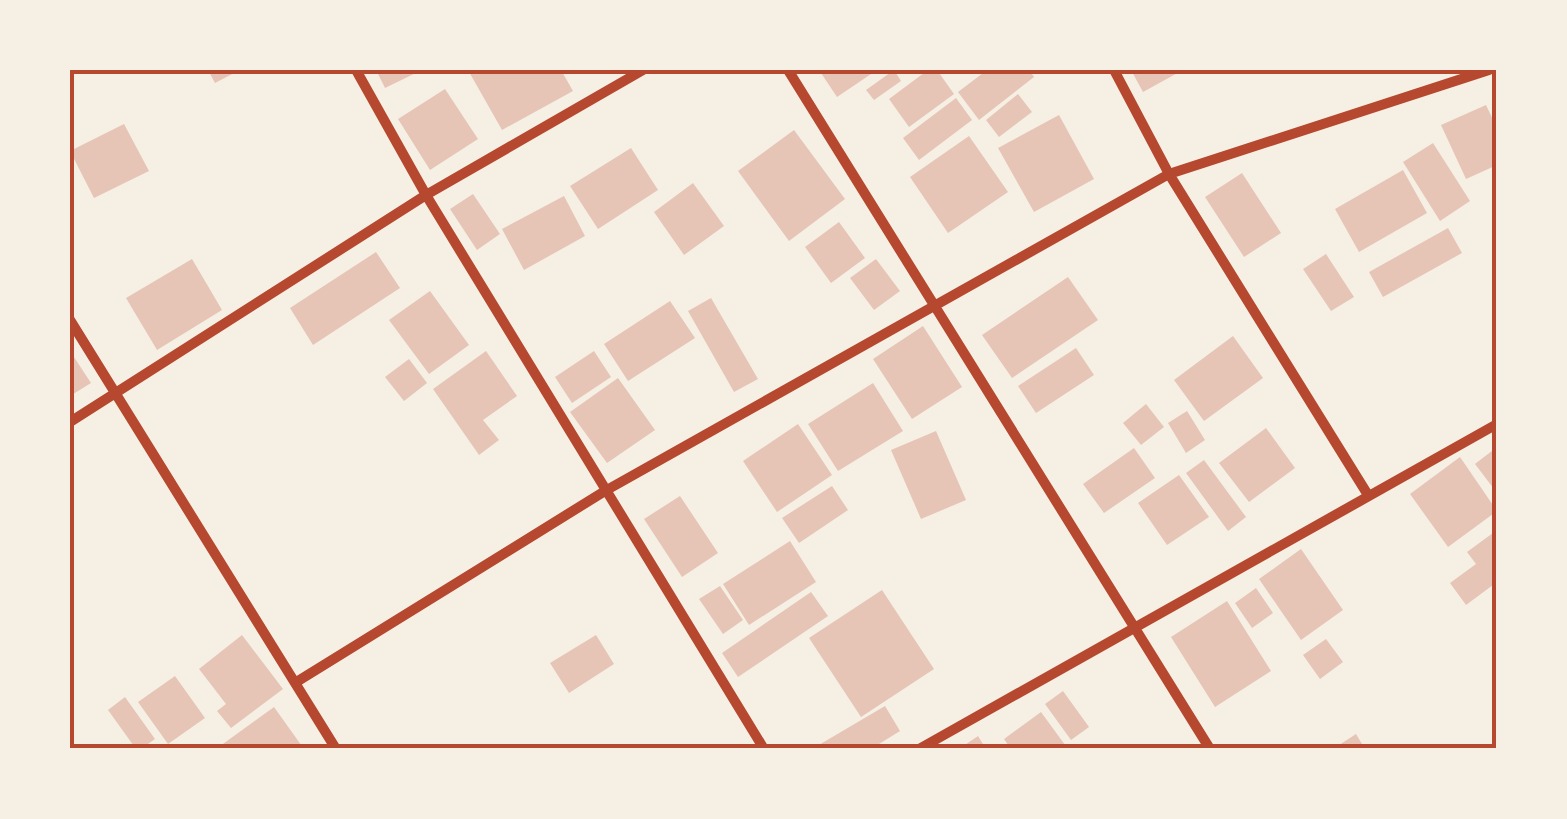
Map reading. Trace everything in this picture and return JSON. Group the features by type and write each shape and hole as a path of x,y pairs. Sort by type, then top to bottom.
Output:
{"street":[{"path":"356,70 426,195 764,749"},
{"path":"70,422 426,195 643,70"},
{"path":"788,70 1210,749"},
{"path":"1114,70 1169,174 1368,495"},
{"path":"298,681 605,491 1169,174 1490,70"},
{"path":"70,320 298,681 336,749"},
{"path":"919,749 1497,424"}],"building":[{"path":"208,70 240,70 215,83"},
{"path":"376,70 422,70 385,88"},
{"path":"468,70 561,70 573,91 502,130"},
{"path":"819,70 877,70 837,97"},
{"path":"894,70 901,81 874,100 866,90"},
{"path":"928,70 937,70 954,94 909,127 889,99"},
{"path":"987,70 1029,70 1034,77 979,120 958,92"},
{"path":"1131,70 1183,70 1143,92"},
{"path":"445,89 478,139 430,170 398,119"},
{"path":"1018,94 1032,112 999,137 986,120"},
{"path":"956,98 972,120 919,160 903,138"},
{"path":"1486,105 1497,128 1497,165 1466,179 1441,125"},
{"path":"1059,115 1094,179 1034,212 998,148"},
{"path":"124,124 149,171 94,198 70,151"},
{"path":"794,130 845,199 789,241 738,171"},
{"path":"969,136 1008,192 948,233 910,177"},
{"path":"1433,143 1470,201 1440,221 1403,162"},
{"path":"631,148 658,190 598,229 570,186"},
{"path":"1403,170 1427,213 1359,252 1335,209"},
{"path":"1242,173 1281,233 1244,257 1205,197"},
{"path":"693,183 724,226 684,255 654,212"},
{"path":"473,194 500,234 477,250 450,209"},
{"path":"564,196 585,236 524,270 502,229"},
{"path":"839,222 865,258 831,283 805,247"},
{"path":"1448,228 1462,253 1383,297 1369,272"},
{"path":"376,252 400,288 313,345 290,308"},
{"path":"1326,254 1354,297 1331,311 1303,269"},
{"path":"192,259 222,310 157,350 126,298"},
{"path":"876,259 900,291 874,310 850,278"},
{"path":"1068,277 1098,320 1012,378 982,335"},
{"path":"430,291 469,345 429,374 389,320"},
{"path":"711,298 758,379 734,392 688,311"},
{"path":"670,301 695,338 628,381 604,344"},
{"path":"923,326 962,387 912,419 873,359"},
{"path":"1233,336 1263,378 1204,421 1174,380"},
{"path":"1076,348 1094,375 1036,413 1018,386"},
{"path":"70,351 91,383 70,396"},
{"path":"486,351 517,396 483,420 499,440 479,455 433,389"},
{"path":"594,351 611,377 572,403 555,377"},
{"path":"409,359 427,383 404,401 385,377"},
{"path":"618,378 655,430 607,463 570,412"},
{"path":"873,383 903,431 838,471 808,424"},
{"path":"1146,404 1164,427 1141,445 1123,423"},
{"path":"1187,411 1205,440 1186,453 1168,423"},
{"path":"798,424 832,475 777,512 743,461"},
{"path":"1266,428 1295,468 1249,502 1219,463"},
{"path":"936,431 966,500 921,519 891,450"},
{"path":"1497,447 1497,493 1475,464"},
{"path":"1134,448 1155,478 1104,513 1083,484"},
{"path":"1460,457 1497,511 1448,547 1410,494"},
{"path":"1204,460 1246,517 1228,531 1186,473"},
{"path":"1179,475 1209,517 1167,545 1138,503"},
{"path":"832,486 848,510 799,543 782,518"},
{"path":"680,496 718,553 682,577 644,519"},
{"path":"1497,530 1497,582 1466,605 1450,583 1476,564 1467,552"},
{"path":"790,541 816,582 749,625 723,584"},
{"path":"1301,549 1343,610 1301,640 1259,579"},
{"path":"720,586 743,620 723,634 699,599"},
{"path":"1256,588 1273,613 1252,628 1235,603"},
{"path":"882,590 934,669 861,717 809,638"},
{"path":"811,592 828,616 738,677 722,653"},
{"path":"1227,601 1271,671 1215,707 1171,637"},
{"path":"242,635 283,689 231,728 217,711 226,704 199,669"},
{"path":"596,635 614,664 569,693 550,663"},
{"path":"1326,639 1343,662 1320,679 1303,655"},
{"path":"175,676 205,718 168,744 138,702"},
{"path":"1063,691 1089,727 1071,740 1045,704"},
{"path":"125,697 155,739 141,749 136,749 108,710"},
{"path":"885,706 900,731 871,749 812,749"},
{"path":"274,707 304,749 216,749"},
{"path":"1041,712 1068,749 1011,749 1004,739"},
{"path":"1356,734 1365,749 1333,749"},
{"path":"978,736 986,749 959,749"}]}
